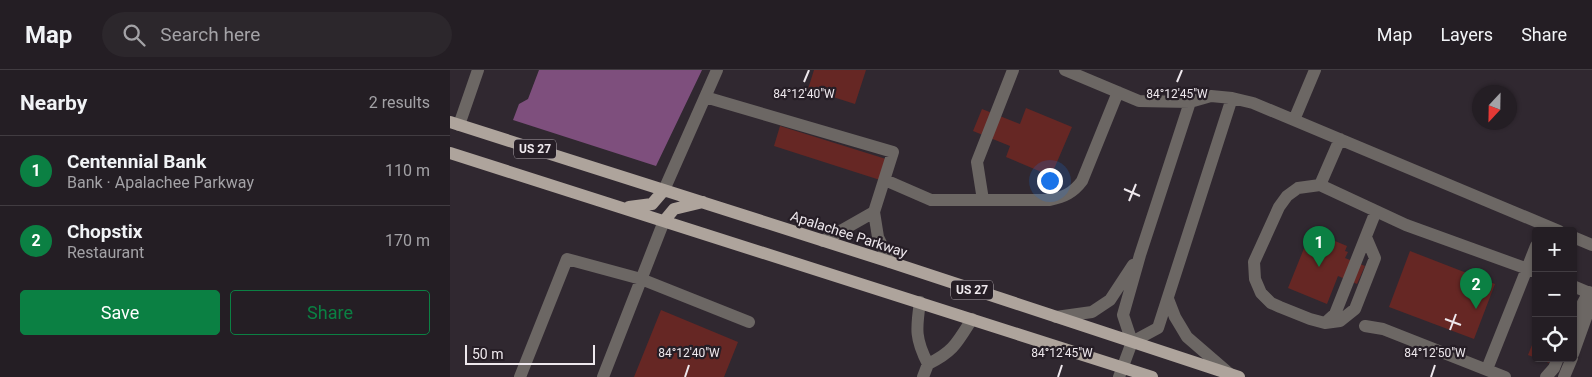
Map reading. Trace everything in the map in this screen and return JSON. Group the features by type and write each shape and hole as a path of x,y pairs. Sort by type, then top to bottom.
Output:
{"main road":[{"name":"Apalachee Parkway","path":"454,123 890,262 1235,376"},
{"name":"US 27","path":"450,153 920,302 1121,372 1152,377"},
{"path":"624,208 652,204 664,190"},
{"path":"664,220 674,209 703,202"}],"street":[{"path":"454,123 478,70"},
{"path":"664,190 717,70"},
{"path":"982,200 977,162 1013,70"},
{"path":"1065,70 1139,100 1190,102 1211,96 1253,103 1541,227"},
{"path":"1294,120 1315,70"},
{"path":"885,180 931,200 1050,200 1065,196 1076,190 1082,182 1118,92"},
{"path":"705,97 893,152 874,212 878,237 890,262"},
{"path":"1132,342 1158,328 1232,98"},
{"path":"1121,372 1132,342 1123,316 1140,255 1190,102"},
{"path":"1320,185 1340,139"},
{"path":"1376,212 1366,237 1375,258 1355,310 1340,321 1325,323 1310,319 1271,303 1261,293 1255,278 1254,262 1279,207 1287,196 1298,188 1320,185 1406,225 1531,270 1488,369"},
{"path":"823,241 874,212"},
{"path":"603,377 664,220"},
{"path":"1577,238 1592,244"},
{"path":"1055,317 1092,312 1110,300 1140,255"},
{"path":"520,377 567,260 642,279 749,322"},
{"path":"1577,288 1591,296"},
{"path":"1576,317 1591,296"},
{"path":"1577,341 1591,296"},
{"path":"1168,299 1175,317 1187,337 1235,376"},
{"path":"920,302 916,330 919,347 928,364"},
{"path":"923,377 928,364 945,356 972,319"},
{"path":"1365,326 1383,329 1505,377"},
{"path":"1546,377 1556,362"},
{"path":"1564,377 1570,362"},
{"path":"1488,369 1515,377"}],"shaded area":[{"path":"539,70 702,70 656,166 513,120 519,104 528,99"}],"building":[{"path":"814,70 866,70 855,104 808,89"},
{"path":"1026,108 1072,127 1051,176 1006,157 1010,146 973,131 982,109 1020,124"},
{"path":"780,126 886,159 880,180 774,146"},
{"path":"1311,231 1347,246 1345,251 1348,252 1345,258 1365,266 1357,284 1338,276 1327,304 1288,288"},
{"path":"1410,251 1495,284 1474,339 1389,307"},
{"path":"661,310 738,342 724,377 634,377"},
{"path":"1532,345 1532,356 1528,355"}],"place":[{"name":"Centennial Bank","path":"1319,267"},
{"name":"Chopstix","path":"1476,309"}]}
